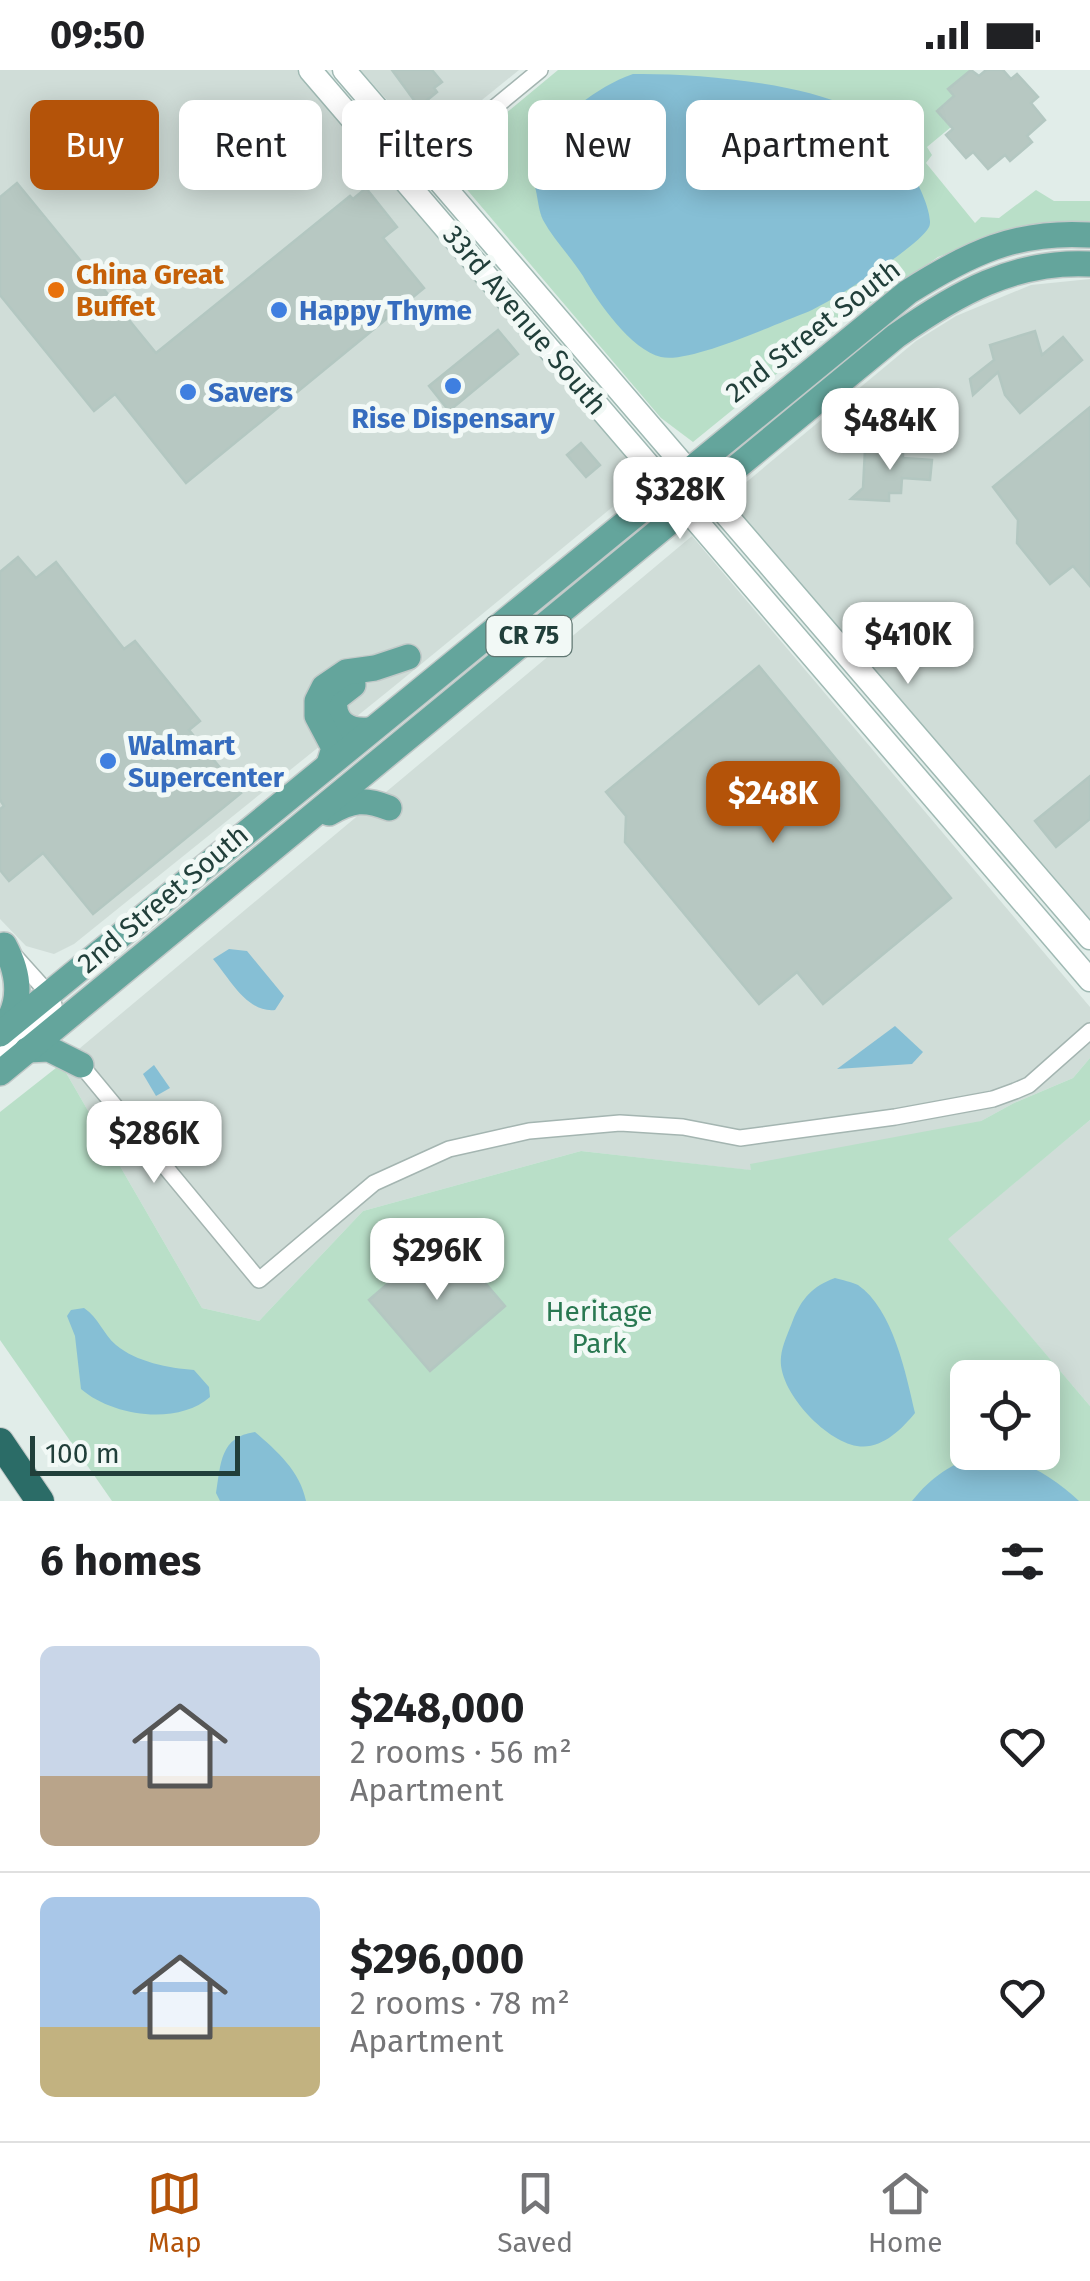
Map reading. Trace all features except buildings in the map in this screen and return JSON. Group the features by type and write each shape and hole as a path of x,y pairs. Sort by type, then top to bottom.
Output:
{"highway":[{"path":"0,1442 40,1501"}],"main road":[{"name":"33rd Avenue South","path":"310,70 342,107"},
{"name":"33rd Avenue South","path":"344,70 370,100"},
{"name":"33rd Avenue South","path":"414,190 1090,980"},
{"name":"33rd Avenue South","path":"448,190 1090,938"},
{"name":"2nd Street South","path":"0,1033 908,292 990,246 1090,235"},
{"name":"2nd Street South","path":"0,1072 884,346 951,297 999,277 1062,263 1090,264"},
{"path":"328,764 334,748 319,723 316,709 324,687 346,672 408,658 376,680 348,687 336,699 334,710 339,721 356,731 369,730"},
{"path":"292,832 356,800 370,800 389,808 381,780 392,749"},
{"path":"0,1033 16,1009 17,998 14,968 2,943"},
{"path":"74,1012 72,1039 82,1065"},
{"path":"27,1050 49,1049 82,1065"}],"street":[{"path":"504,100 540,70"},
{"path":"0,1057 54,1005 49,994 2,943"},
{"path":"82,1065 259,1280 374,1183 449,1149 529,1131 620,1123 683,1127 740,1138 896,1117 1015,1091 1028,1085 1090,1031"}],"shaded area":[{"path":"0,70 297,70 342,123 342,190 399,190 643,476 632,491 74,944 54,954 26,946 0,919"},
{"path":"360,70 519,70 482,100 387,100"},
{"path":"1090,279 1090,924 726,499 916,341 956,316 1031,285"},
{"path":"692,536 1090,1007 1090,1058 1073,1078 1014,1103 939,1144 793,1175 581,1151 363,1211 259,1321 202,1308 61,1064"},
{"path":"1090,1120 1090,1406 1060,1371 1060,1360 1051,1360 947,1239"}],"green space":[{"path":"558,70 971,70 949,89 954,96 937,111 951,127 927,147 932,155 926,163 975,223 981,217 999,218 1036,190 1054,201 1090,201 1090,223 1008,232 938,257 828,332 693,442 661,418 467,190 508,190 508,112"},
{"name":"Heritage Park","path":"1090,1058 1090,1120 948,1239 1051,1360 950,1360 950,1470 1060,1470 1060,1371 1090,1406 1090,1501 112,1501 0,1340 0,1112 61,1064 202,1308 259,1321 363,1211 581,1151 751,1170 750,1164 981,1121 1073,1078"}],"water":[{"path":"633,74 685,75 773,85 833,100 686,100 686,190 921,190 929,227 892,260 805,313 691,355 674,358 650,353 616,323 547,227 536,190 666,190 666,100 586,100"},
{"path":"229,949 247,951 284,996 275,1010 248,1000 213,959"},
{"path":"895,1026 923,1052 912,1064 837,1069"},
{"path":"154,1065 170,1088 156,1096 143,1074"},
{"path":"835,1278 858,1285 880,1310 896,1343 915,1413 897,1432 874,1445 857,1446 831,1435 795,1398 782,1370 783,1348 800,1305 814,1289"},
{"path":"84,1308 124,1351 153,1363 194,1370 209,1387 210,1397 180,1412 145,1414 110,1406 81,1389 75,1336 67,1316 71,1310"},
{"path":"255,1432 293,1471 306,1501 220,1501 216,1493 224,1453 235,1439"},
{"path":"950,1468 1037,1470 1079,1501 912,1501"}],"place":[{"name":"China Great Buffet","path":"56,290"},
{"name":"Happy Thyme","path":"279,310"},
{"name":"Rise Dispensary","path":"453,386"},
{"name":"Savers","path":"188,392"},
{"name":"Walmart Supercenter","path":"108,761"}]}
